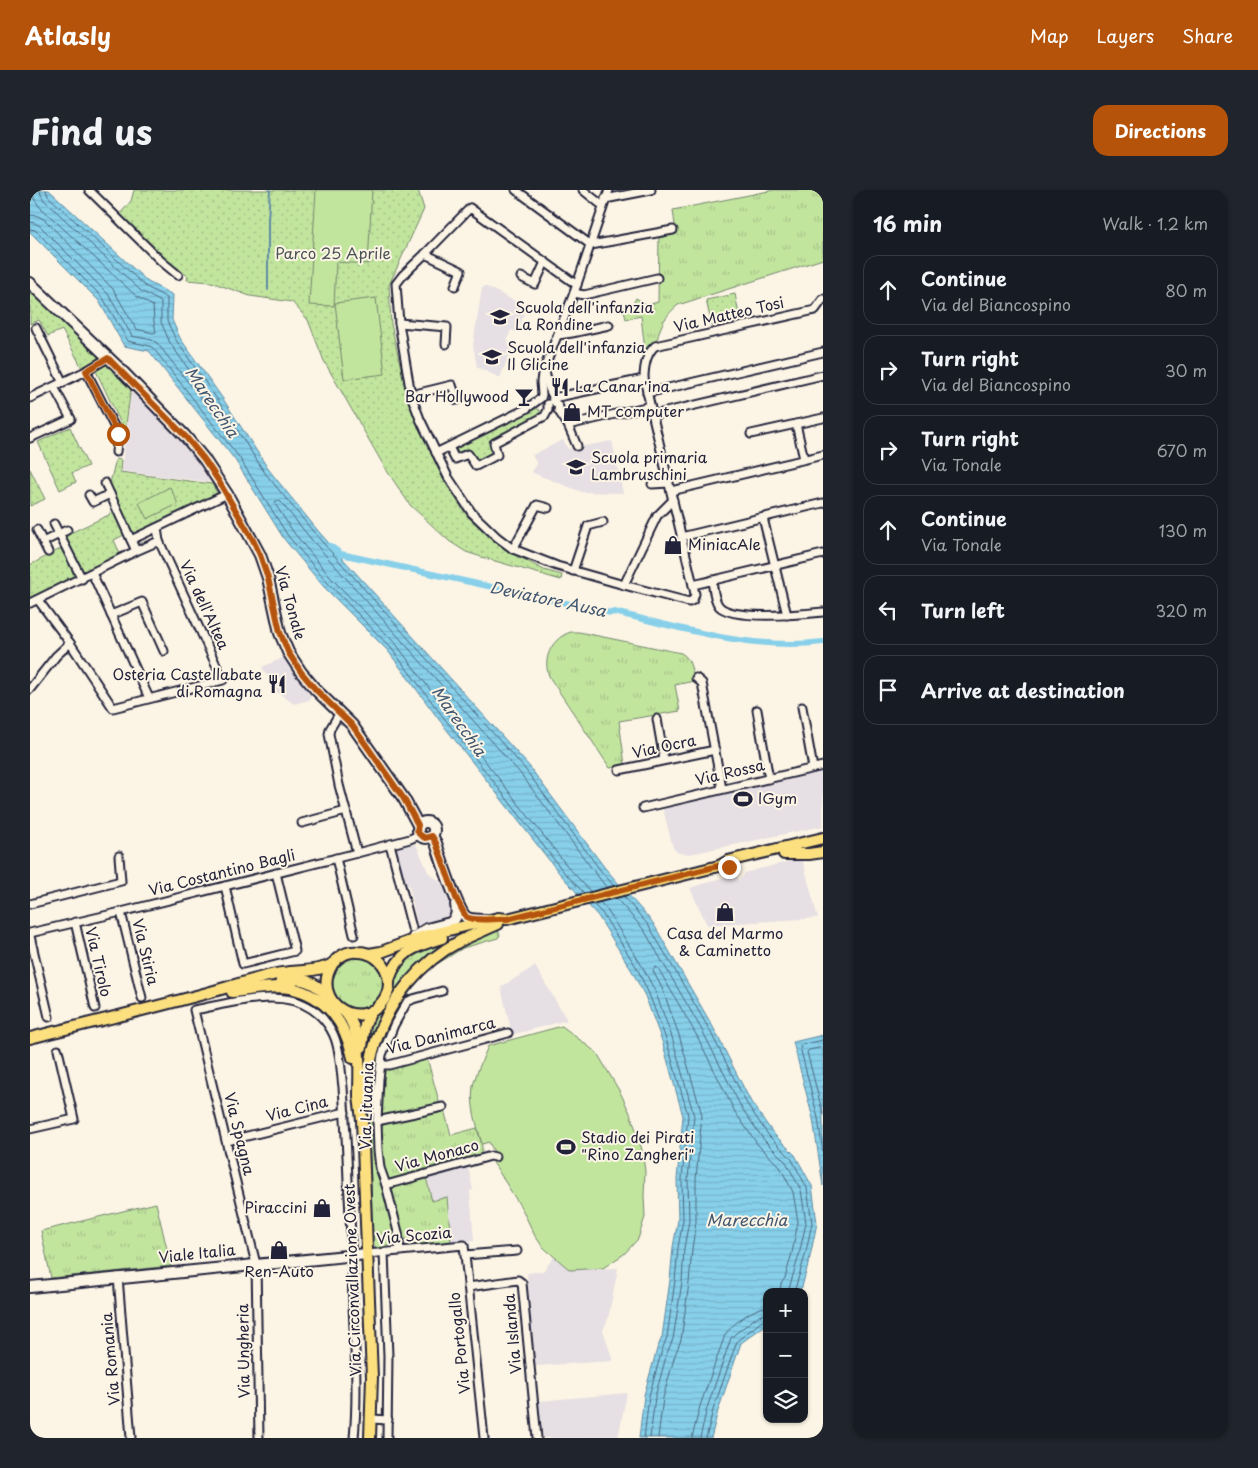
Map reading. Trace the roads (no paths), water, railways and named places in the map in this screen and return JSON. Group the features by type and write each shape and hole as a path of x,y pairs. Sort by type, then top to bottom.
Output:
{"main road":[{"path":"784,850 793,840 823,831"},
{"path":"784,850 823,838"},
{"path":"503,921 498,918 424,936 381,952 370,954 350,952 338,959 328,972 326,982 329,996 332,1002 344,1012 358,1015 371,1012 386,997 392,968 398,959 416,947 473,928 503,921 718,866 728,861 823,844"},
{"path":"784,850 809,854 823,852"},
{"path":"362,1098 377,1037 390,1009 405,987 414,976 442,952 503,921"},
{"path":"370,954 384,966 389,980"},
{"path":"30,1038 277,974 312,970 332,965"},
{"path":"229,992 279,979 297,978 320,987 329,996"},
{"path":"194,997 268,988 290,988 317,1000 330,1009 341,1023 351,1048 362,1098"},
{"name":"Via Circonvallazione Ovest","path":"344,1012 354,1026 357,1038 362,1098"},
{"name":"Via Circonvallazione Ovest","path":"370,1438 372,1377 362,1120 362,1050 365,1025 371,1012"}],"street":[{"path":"90,190 161,261 178,275"},
{"path":"516,190 591,245 673,230"},
{"path":"583,190 604,203 650,190"},
{"path":"449,447 455,459 468,454 476,466 497,456 494,443 545,416 548,410 548,399 544,370 577,285 609,190"},
{"path":"577,285 470,208 396,284 399,323 411,395 420,418 448,477 472,513 497,537 513,548 550,564 624,585 657,516 673,500"},
{"path":"425,254 461,271 455,286"},
{"path":"521,277 535,284 545,262"},
{"path":"574,293 584,295 657,278"},
{"name":"Via Tonale","path":"30,283 108,358 185,436 204,459 227,494 260,555 268,578 283,642 295,663 339,714 352,725 404,799 419,830"},
{"name":"Via Matteo Tosi","path":"624,585 689,602 693,600 695,594 644,380 646,363 652,349 655,346 815,310 823,299"},
{"path":"399,323 447,327 446,344"},
{"path":"558,335 609,325"},
{"path":"36,328 63,383"},
{"path":"647,393 823,352"},
{"path":"30,398 63,383 108,358"},
{"path":"86,371 118,434 116,452"},
{"path":"653,415 823,375"},
{"path":"436,453 548,399 644,380"},
{"path":"411,395 452,385 457,400"},
{"path":"30,438 71,418 54,387"},
{"path":"548,399 568,425 577,446"},
{"path":"568,425 650,406"},
{"path":"751,434 823,418"},
{"path":"796,424 804,459"},
{"path":"671,491 823,455"},
{"path":"105,483 136,551"},
{"path":"652,484 669,483"},
{"path":"89,495 93,502 110,494"},
{"path":"131,540 227,494"},
{"path":"681,537 823,503"},
{"path":"513,548 537,505 548,508"},
{"path":"763,518 787,616"},
{"path":"573,571 588,526 602,522"},
{"path":"54,524 82,579"},
{"name":"Via dell'Altea","path":"149,698 223,680 159,541 157,528"},
{"path":"37,530 48,552"},
{"path":"43,542 67,530"},
{"path":"30,603 159,541"},
{"path":"694,585 823,554"},
{"path":"38,600 70,643 113,708 149,698 92,573"},
{"path":"712,580 716,602 724,610 749,614 787,616 823,612"},
{"path":"111,615 142,602 164,651"},
{"path":"30,689 56,656 70,643"},
{"path":"696,678 702,683 722,789"},
{"path":"802,707 813,768"},
{"path":"757,710 769,779"},
{"path":"339,714 329,734 339,785 357,853"},
{"path":"657,719 664,760"},
{"name":"Via Ocra","path":"619,770 715,750"},
{"name":"Via Rossa","path":"643,808 823,766"},
{"path":"302,823 346,811"},
{"path":"432,836 425,838 419,830 425,821 430,822 434,829 432,836 456,898 466,917 488,921"},
{"name":"Via Costantino Bagli","path":"30,934 410,839 419,830"},
{"path":"390,844 412,928"},
{"path":"30,904 121,881 119,856"},
{"path":"336,858 354,935"},
{"path":"225,886 243,964 295,951 276,873"},
{"path":"410,941 416,934 427,929 454,921 457,914 456,898"},
{"name":"Via Stiria","path":"121,912 142,998"},
{"name":"Via Tirolo","path":"75,922 95,1008"},
{"path":"30,934 49,1017"},
{"name":"Via Lituania","path":"400,1251 398,1232 380,1168 378,1150 377,1121 382,1055 394,1024 407,1002 442,991"},
{"name":"Via Spagna","path":"256,1264 194,1010 246,1000 282,998 299,1002 312,1009 332,1030 337,1044 345,1112"},
{"name":"Via Danimarca","path":"381,1065 508,1033"},
{"path":"30,1129 74,1119 58,1050"},
{"path":"377,1121 443,1107"},
{"path":"345,1112 356,1391 354,1438"},
{"name":"Via Cina","path":"227,1141 345,1112"},
{"name":"Via Monaco","path":"386,1184 491,1156 495,1157"},
{"name":"Via Scozia","path":"367,1254 464,1245"},
{"name":"Via Portogallo","path":"464,1245 484,1438"},
{"name":"Via Scozia","path":"465,1255 517,1251"},
{"path":"384,1252 388,1356 387,1438"},
{"name":"Viale Italia","path":"30,1287 367,1254"},
{"name":"Via Ungheria","path":"256,1264 260,1438"},
{"name":"Via Romania","path":"118,1278 131,1438"},
{"name":"Via Islanda","path":"468,1286 518,1280 522,1283 537,1438"},
{"path":"372,1419 388,1420"}],"water":[{"name":"Marecchia","path":"30,190 49,190 148,282 173,295 172,320 180,338 223,399 269,470 319,532 529,766 605,868 653,923 713,1027 751,1102 773,1133 795,1155 812,1186 817,1223 802,1287 763,1288 763,1327 741,1343 711,1438 639,1438 644,1395 662,1337 670,1280 678,1220 677,1179 683,1116 662,1041 645,996 632,971 598,916 560,874 440,721 388,651 323,586 284,539 235,460 149,351 124,346 99,301 30,232"},
{"path":"823,1035 823,1186 813,1119 793,1042"}],"waterway":[{"path":"268,290 270,190"},
{"name":"Deviatore Ausa","path":"330,546 341,554 611,613 614,612 692,631 744,641 797,644 823,642"}],"place":[{"name":"Scuola dell'infanzia La Rondine","path":"500,317"},
{"name":"Scuola dell'infanzia Il Glicine","path":"492,357"},
{"name":"La Canar'ina","path":"560,387"},
{"name":"Bar Hollywood","path":"524,397"},
{"name":"MT computer","path":"572,412"},
{"name":"Scuola primaria Lambruschini","path":"576,467"},
{"name":"MiniacAle","path":"673,545"},
{"name":"Osteria Castellabate di Romagna","path":"277,684"},
{"name":"IGym","path":"743,799"},
{"name":"Casa del Marmo & Caminetto","path":"725,912"},
{"name":"Stadio dei Pirati \"Rino Zangheri\"","path":"566,1147"},
{"name":"Piraccini","path":"322,1208"},
{"name":"Ren-Auto","path":"279,1250"}],"park label":[{"name":"Parco 25 Aprile","path":"333,254"}]}
